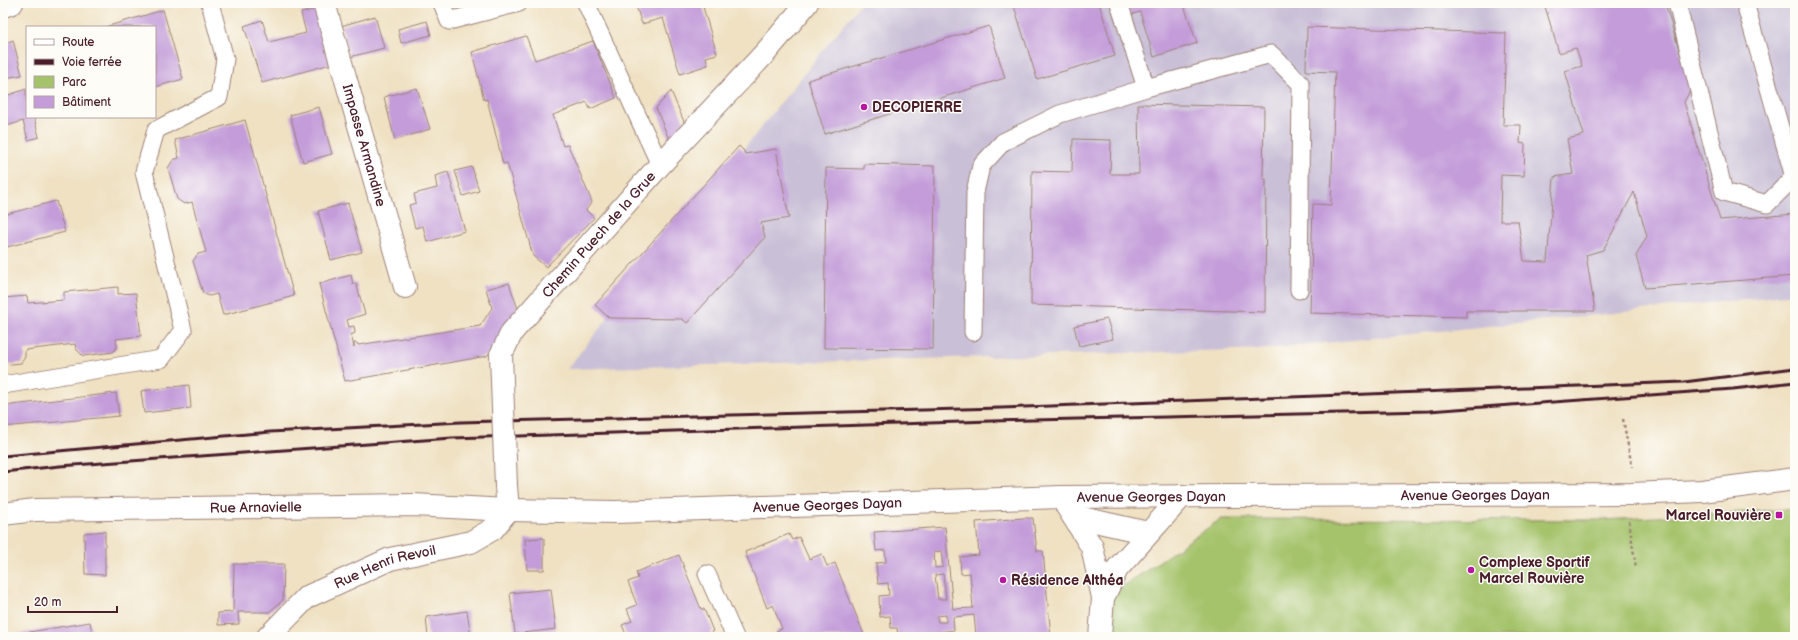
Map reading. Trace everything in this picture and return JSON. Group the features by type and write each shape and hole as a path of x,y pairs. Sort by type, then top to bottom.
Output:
{"street":[{"path":"3,6 12,3"},
{"name":"Impasse Armandine","path":"324,3 405,287"},
{"name":"Chemin Puech de la Grue","path":"508,510 501,355 512,332 660,165 766,52 807,3"},
{"name":"Avenue Georges Dayan","path":"508,510 614,512 1061,497 1631,494 1702,491 1795,479"},
{"path":"1103,598 1117,569 1182,496"},
{"path":"1061,497 1092,547 1103,598 1100,637"},
{"name":"Rue Arnavielle","path":"3,514 35,510 413,505 508,510"},
{"name":"Rue Henri Revoil","path":"268,637 307,596 390,559 471,542 493,529 508,510"},
{"path":"1073,516 1148,533"}],"lane":[{"path":"3,384 161,359 183,330 144,172 156,130 219,97 225,59 210,3"},
{"path":"442,3 449,21 520,3"},
{"path":"586,3 660,165"},
{"path":"1119,3 1146,88"},
{"path":"1678,3 1724,192 1767,204 1794,177 1745,3"},
{"path":"973,332 975,192 981,166 1003,142 1060,114 1146,88 1271,54 1301,84 1299,290"},
{"path":"707,574 735,637"}],"path":[{"path":"1623,419 1633,472"},
{"path":"1629,518 1636,568"}],"shaded area":[{"path":"861,3 1795,3 1795,294 1267,349 567,369"}],"green space":[{"name":"Complexe Sportif Marcel Rouvière","path":"1795,509 1795,637 1107,637 1112,594 1221,519 1604,520"}],"building":[{"path":"465,3 488,3 467,10"},
{"path":"635,3 714,3 703,7 717,54 706,57 708,65 680,74 663,18 642,24"},
{"path":"1013,3 1099,3 1115,56 1037,79"},
{"path":"1126,3 1183,3 1197,43 1154,57 1140,12 1130,15"},
{"path":"1544,3 1665,3 1691,89 1684,102 1720,220 1795,214 1795,276 1645,288 1636,256 1647,236 1634,192 1603,250 1586,255 1595,311 1466,311 1466,317 1310,313 1313,204 1331,205 1335,72 1306,71 1307,27 1506,33 1503,125 1521,125 1520,143 1525,144 1524,176 1501,175 1500,221 1518,221 1524,261 1547,262 1554,177 1573,174 1567,139 1584,135 1565,71 1582,66 1576,48 1559,53"},
{"path":"316,9 331,64 262,83 244,26 262,20 269,42 306,33 301,13"},
{"path":"163,10 183,79 156,87 156,26 108,26"},
{"path":"375,16 384,48 350,57 341,26"},
{"path":"427,21 431,35 401,43 398,29"},
{"name":"DECOPIERRE","path":"989,26 1005,78 825,134 808,80"},
{"path":"526,36 535,60 593,41 616,98 590,109 587,102 553,115 563,146 568,145 592,202 586,210 594,218 546,267 533,256 507,163 503,164 487,99 484,100 472,52"},
{"path":"13,40 22,75 5,78 3,72 3,44"},
{"path":"417,88 430,129 395,140 384,97"},
{"path":"26,89 26,118 34,118 39,137 28,140 23,121 3,127 3,97"},
{"path":"671,91 685,124 670,142 656,108"},
{"path":"1138,104 1264,107 1263,179 1266,179 1265,312 1031,305 1032,171 1072,172 1073,139 1111,140 1110,174 1139,174"},
{"path":"319,107 332,154 303,162 290,115"},
{"path":"245,120 294,296 223,315 217,294 209,296 203,293 193,261 198,254 206,252 192,202 184,204 177,199 168,168 173,160 179,158 175,140"},
{"path":"739,146 745,154 776,149 789,218 761,223 765,237 687,323 682,319 609,318 595,305"},
{"path":"864,164 935,166 933,349 824,348 826,168 864,169"},
{"path":"472,167 479,191 463,196 455,171"},
{"path":"448,172 465,231 427,242 423,226 415,228 409,205 416,203 414,194 437,188 435,176"},
{"path":"56,201 65,232 3,248 3,215"},
{"path":"348,203 362,252 331,260 318,211"},
{"path":"351,275 353,284 356,283 365,314 347,320 349,327 354,326 355,333 351,335 354,347 354,343 357,343 358,345 480,326 492,308 486,289 509,283 519,312 487,356 345,381 319,284"},
{"path":"118,287 118,294 136,293 141,336 116,339 117,347 113,352 83,356 76,349 75,344 25,350 25,357 21,363 3,365 3,298 27,296 28,303 64,300 64,292"},
{"path":"1107,319 1113,339 1079,346 1074,326"},
{"path":"189,385 191,408 144,413 141,391"},
{"path":"116,393 119,416 3,427 3,406"},
{"path":"1033,518 1037,551 1043,551 1051,637 968,637 976,635 974,615 953,617 954,630 938,632 939,637 898,637 897,628 891,628 890,616 880,617 879,596 889,595 888,583 878,584 876,563 886,562 885,550 876,551 874,532 945,527 953,609 973,608 970,573 961,574 960,557 979,555 976,522","holes":["941,551 943,567 935,568 934,552","943,574 946,599 938,599 935,575","946,615 946,622 938,622 937,616"]},
{"path":"105,531 105,575 85,574 84,533"},
{"path":"789,534 792,540 799,537 809,559 822,554 827,566 835,563 865,637 779,637 776,631 782,629 773,605 767,608 745,552"},
{"path":"544,538 544,570 527,570 525,539"},
{"path":"679,555 701,609 704,609 713,631 711,632 712,637 627,637 622,625 632,621 627,609 637,605 628,582 638,578 636,572"},
{"path":"234,564 284,564 283,600 269,612 238,612 239,624 218,625 218,613 233,612"},
{"path":"551,589 556,629 515,634 510,593"},
{"path":"467,611 471,637 428,637 426,617"},
{"path":"90,622 93,637 5,637 5,636"}],"railway":[{"path":"3,456 270,432 461,422 1001,408 1684,382 1795,368"},
{"path":"3,472 60,466 452,438 992,421 1429,411 1733,389 1795,382"}],"place":[{"name":"DECOPIERRE","path":"864,107"},
{"name":"Marcel Rouvière","path":"1779,515"},
{"name":"Complexe Sportif Marcel Rouvière","path":"1471,570"},
{"name":"Résidence Althéa","path":"1003,580"}]}
